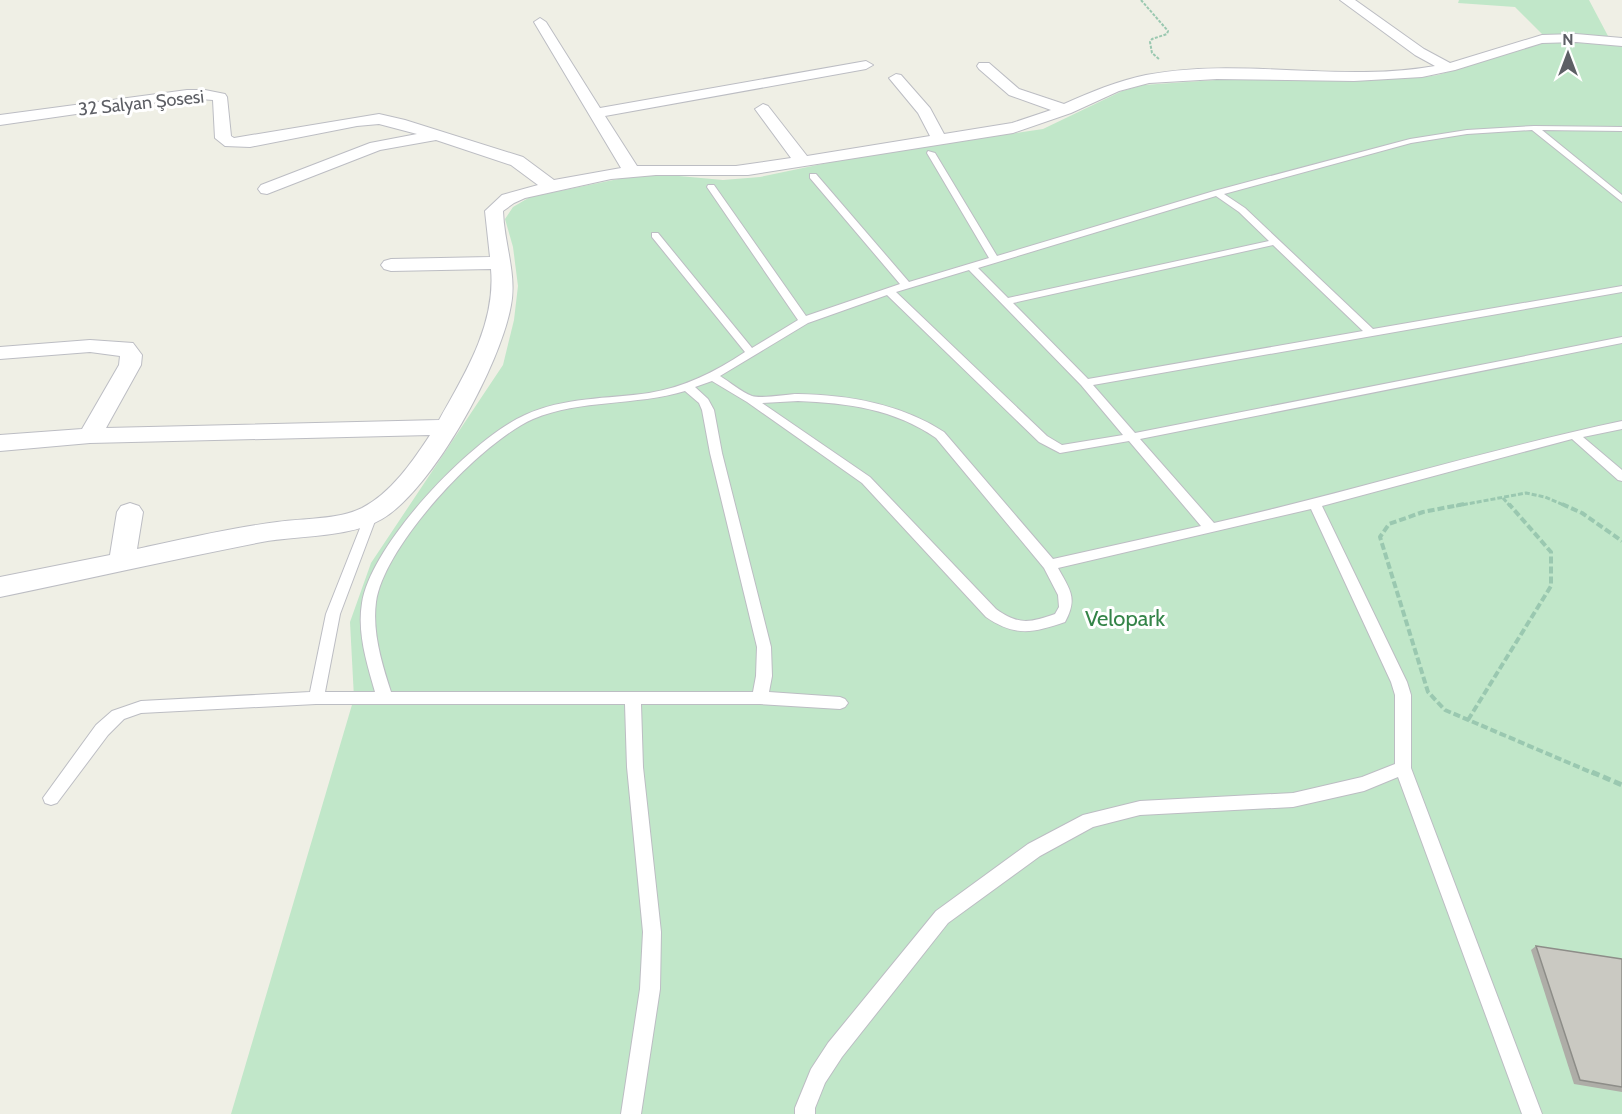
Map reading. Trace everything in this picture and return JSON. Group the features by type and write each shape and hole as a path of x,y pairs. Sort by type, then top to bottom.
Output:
{"street":[{"path":"1346,0 1372,16 1419,54 1447,67"},
{"path":"540,22 632,172"},
{"path":"0,587 274,531 336,523 372,513 390,502 406,485 447,427 479,370 496,327 503,280 494,211 506,200 551,186 632,172 807,169 935,146 1028,125 1129,84 1185,76 1387,75 1425,72 1447,67 1533,41 1549,39 1622,42"},
{"path":"597,113 866,65"},
{"path":"984,66 1014,92 1066,110"},
{"path":"896,78 925,111 935,146"},
{"name":"32 Salyan Şosesi","path":"0,120 187,94 206,94 220,97 223,138 231,143 250,142 357,121 379,119 399,123 517,161 551,186"},
{"path":"763,109 807,169"},
{"path":"267,189 376,147 438,136"},
{"path":"391,265 501,263"},
{"path":"0,353 90,346 125,348 131,355 130,365 90,436"},
{"path":"0,443 90,436 447,427"},
{"path":"122,561 130,512"}],"lane":[{"path":"385,698 371,654 369,599 393,548 435,494 463,463 517,423 539,413 652,396 688,387 712,376 804,321 889,291 1217,193 1410,141 1467,132 1534,128 1622,129"},
{"path":"1534,128 1622,199"},
{"path":"935,146 994,260"},
{"path":"807,169 907,286"},
{"path":"711,187 804,321"},
{"path":"1217,193 1242,210 1371,333"},
{"path":"655,235 751,353"},
{"path":"1005,302 1275,242"},
{"path":"971,267 1085,383 1210,527"},
{"path":"1085,383 1622,289"},
{"path":"889,291 1050,444 1060,448 1071,448 1622,340"},
{"path":"712,376 752,400 866,480 991,613 1003,622 1017,627 1031,627 1060,618 1066,607 1065,595 1050,565 929,425 899,412 817,398 752,400"},
{"path":"688,387 704,401 708,410 716,453 764,647 764,676 760,698"},
{"path":"1050,565 1315,504 1574,435 1622,425"},
{"path":"1574,435 1622,477"},
{"path":"1315,504 1399,681 1403,695 1403,768 1532,1114"},
{"path":"316,698 333,614 372,513"},
{"path":"51,798 102,730 118,715 141,707 316,698 760,698 840,703"},
{"path":"631,1114 650,989 651,932 635,767 633,698"},
{"path":"805,1114 805,1108 818,1076 835,1050 942,917 1034,850 1089,820 1130,811 1293,800 1364,784 1403,768"}],"path":[{"path":"1141,0 1168,31 1163,36 1152,39 1149,46 1152,53 1185,76"},
{"path":"1622,542 1582,513 1545,497 1526,494 1423,512 1389,524 1380,537 1428,692 1445,710 1622,785"},
{"path":"1468,720 1551,586 1551,552 1503,498"}],"green space":[{"path":"1459,0 1589,0 1608,36 1596,38 1542,34 1515,7 1458,3"},
{"name":"Velopark","path":"1554,41 1622,46 1622,1114 231,1114 354,698 350,622 371,563 503,365 514,320 518,286 513,247 505,219 513,207 530,197 628,177 668,175 723,180 760,177 851,158 1043,129 1122,91 1143,85 1230,79 1424,77 1438,75"}],"building":[{"path":"1536,946 1622,959 1622,1087 1580,1080"}]}
